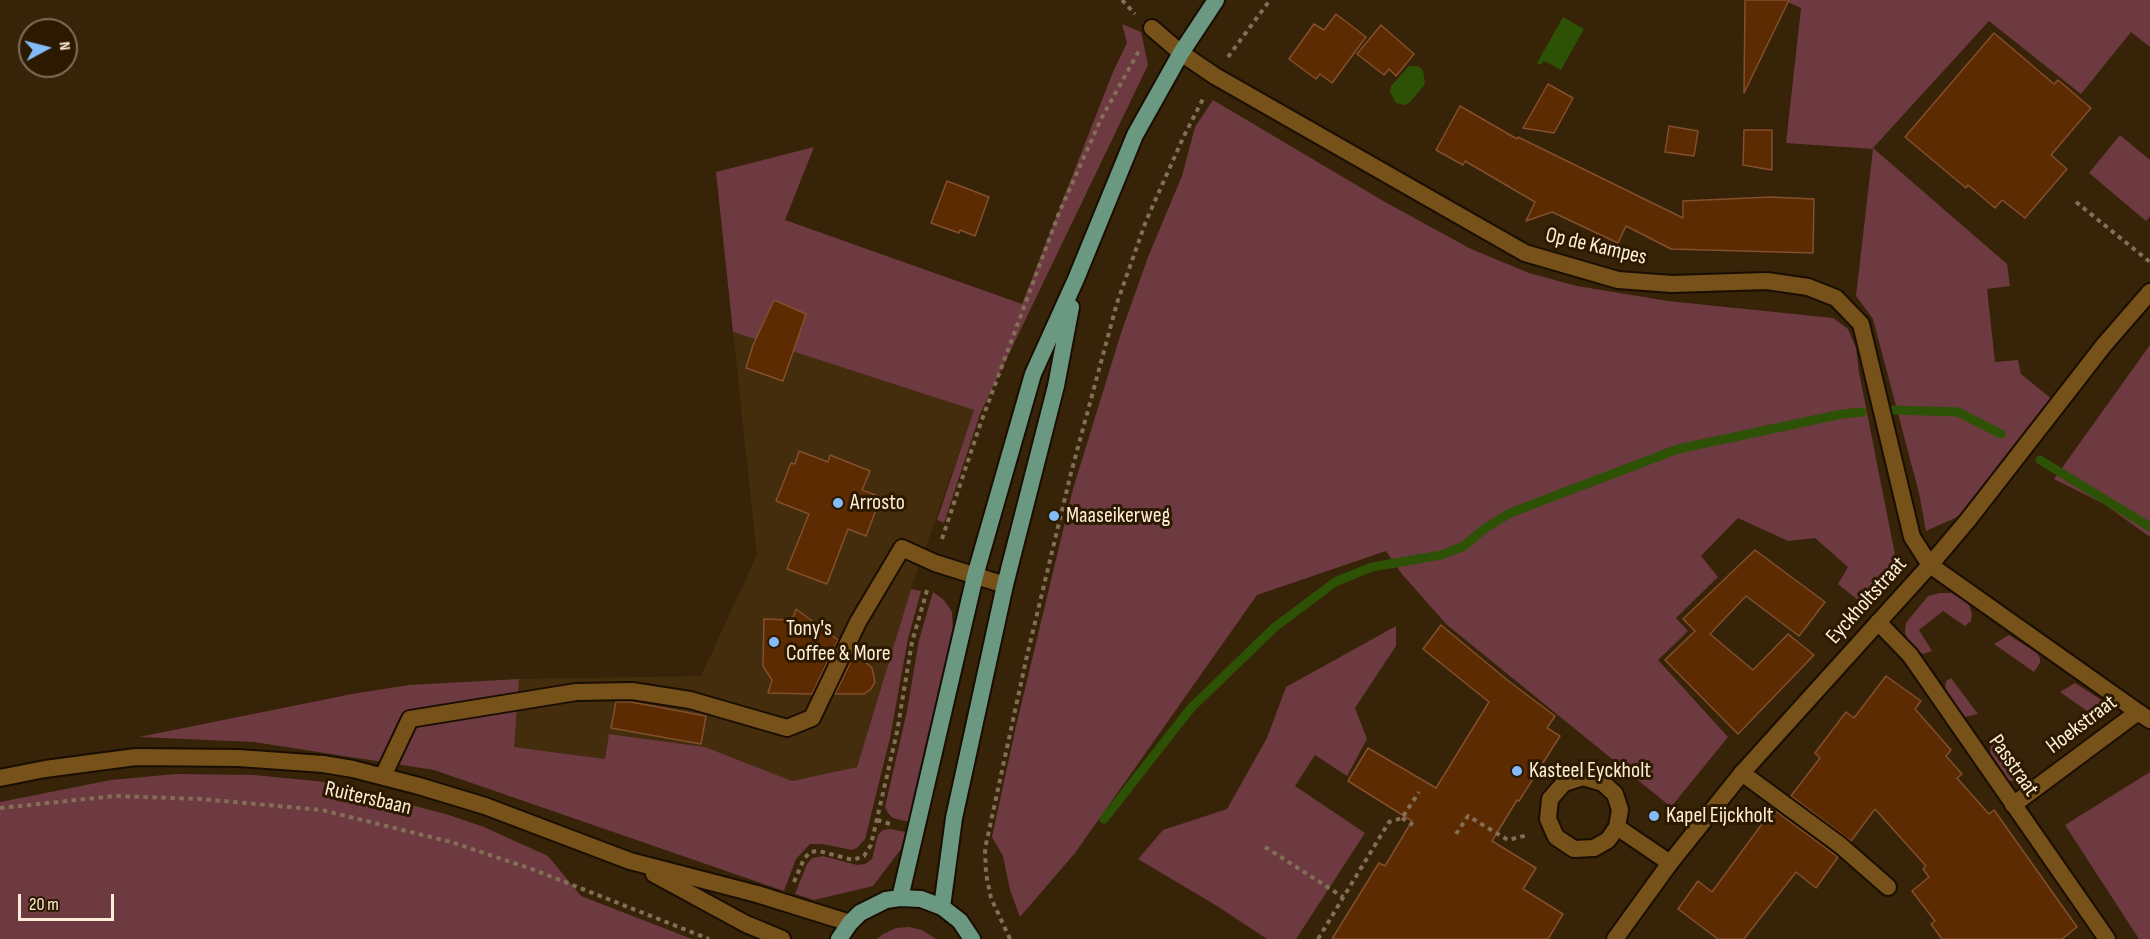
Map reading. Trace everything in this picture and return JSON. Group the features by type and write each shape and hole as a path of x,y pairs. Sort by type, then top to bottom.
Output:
{"main road":[{"path":"900,898 975,576 1033,375 1076,279 1135,135 1181,53 1216,0"},
{"path":"942,907 954,818 1005,585 1056,386 1076,279"},
{"path":"839,939 850,923 872,906 886,900 900,898 921,899 942,907 960,921 972,939"}],"street":[{"name":"Op de Kampes","path":"1152,28 1181,53 1215,76 1525,253 1618,279 1672,284 1767,281 1808,287 1836,298 1861,324 1912,537 1930,565"},
{"name":"Eyckholtstraat","path":"1615,939 1670,863 1742,772 1930,565 1968,520 2104,345 2150,291"},
{"path":"383,776 410,719 576,692 632,691 690,700 787,728 812,718 858,622 902,548 935,563 1005,585"},
{"path":"1930,565 2144,716"},
{"name":"Passtraat","path":"1878,622 1910,655 2107,939"},
{"name":"Hoekstraat","path":"2013,805 2144,716"},
{"name":"Ruitersbaan","path":"0,778 45,769 136,757 250,759 323,764 383,776 484,806 630,861 757,894 850,923"},
{"path":"1742,772 1840,845 1888,887"},
{"path":"1583,777 1603,783 1614,794 1620,810 1617,826 1608,840 1594,848 1574,849 1556,837 1548,819 1550,799 1564,783 1583,777"},
{"path":"1617,826 1670,863"},
{"name":"Ruitersbaan","path":"630,861 746,924 782,939"}],"path":[{"path":"1010,939 991,898 986,874 985,849 1026,660 1068,484 1117,303 1146,221 1183,138 1215,76 1270,0"},
{"path":"2076,202 2150,262"},
{"path":"1318,939 1389,822 1402,818 1419,792"},
{"name":"Ruitersbaan","path":"0,808 115,796 201,799 322,810 451,842 532,869 709,939"},
{"path":"1456,834 1468,816 1509,840 1552,828"},
{"path":"1402,818 1413,825"},
{"path":"793,885 804,859 810,852 819,851 853,860 864,856 871,844 877,820"},
{"path":"1265,847 1343,897"}],"shaded area":[{"path":"1783,0 2150,0 2150,47 2131,32 2081,94 1989,21 1873,148 2007,264 2010,286 1987,289 1995,362 2018,360 2021,374 2053,400 1966,513 1926,531 1919,493 1873,319 1856,296 1873,149 1786,143 1801,8"},
{"path":"1563,17 1584,29 1561,70 1544,61 1541,65 1537,63"},
{"path":"1122,24 1141,32 1148,65 980,414 944,523 937,520 974,410 733,332 716,172 814,147 785,220 1022,304 1113,72 1127,43"},
{"path":"1409,66 1418,66 1423,70 1425,84 1410,102 1405,105 1396,103 1390,92 1391,86"},
{"path":"1213,100 1385,202 1471,249 1529,273 1577,286 1668,301 1833,318 1848,329 1856,348 1897,565 1864,605 1838,584 1848,567 1815,538 1788,541 1738,518 1701,556 1718,577 1676,618 1688,631 1658,660 1728,737 1671,807 1446,624 1402,574 1386,551 1257,595 1075,853 1020,917 1010,890 1003,856 992,837 1016,726 1073,489 1121,333 1148,257 1182,176 1195,127"},
{"path":"2120,135 2150,160 2150,216 2146,221 2089,173"},
{"path":"733,332 974,410 911,589 857,767 791,781 705,747 610,734 605,759 513,747 519,679 701,676 757,555"},
{"path":"2150,345 2150,537 2104,504 2054,479"},
{"path":"911,589 921,591 908,639 890,738 865,839 852,850 810,844 796,859 784,891 434,770 254,742 139,737 352,694 409,685 519,679 514,747 605,759 609,734 705,747 792,781 857,767"},
{"path":"933,592 944,600 952,612 953,632 909,822 893,818 885,807 907,711 919,640"},
{"path":"1951,593 1963,599 1969,605 1972,614 1971,621 1965,626 1943,611 1919,630 1932,651 1923,654 1916,650 1907,638 1906,623 1928,596"},
{"path":"1396,626 1396,646 1355,708 1367,739 1347,776 1315,755 1295,786 1365,833 1296,939 1267,939 1138,859 1163,830 1227,809 1267,738 1286,687"},
{"path":"2009,635 2037,653 2040,663 2034,672 1994,644"},
{"path":"1951,678 1978,714 1965,717 1960,714 1945,692 1946,681"},
{"path":"2075,683 2103,701 2106,706 2104,717 2100,720 2060,692"},
{"path":"1995,742 2022,778 2010,781 2004,778 1990,756 1991,745"},
{"path":"2150,772 2150,939 2139,939 2065,825"},
{"path":"176,774 254,775 325,782 449,815 484,827 548,856 581,896 692,939 0,939 0,802 111,780"},
{"path":"883,830 906,832 901,849 873,886 814,900 795,894 807,864 812,858 823,856 857,865 865,864 872,859 878,835"},
{"path":"909,927 922,930 936,939 877,939 896,928"}],"building":[{"path":"1745,0 1789,0 1744,93"},
{"path":"1336,14 1366,37 1332,83 1320,74 1316,79 1289,59 1314,24 1324,30"},
{"path":"1381,25 1414,54 1396,76 1389,69 1384,75 1357,54"},
{"path":"1994,33 2054,84 2058,80 2091,108 2051,155 2067,169 2025,218 2002,200 1995,208 1968,185 1966,188 1905,137"},
{"path":"1548,84 1573,98 1554,133 1523,128"},
{"path":"1460,106 1517,139 1518,137 1683,218 1683,201 1770,197 1814,199 1813,253 1671,249 1626,226 1618,243 1552,212 1526,221 1535,202 1465,161 1463,165 1436,150"},
{"path":"1669,126 1698,131 1694,156 1665,152"},
{"path":"1744,130 1772,130 1772,170 1743,165"},
{"path":"947,181 989,197 975,236 931,223"},
{"path":"774,300 806,314 783,381 746,368 753,345"},
{"path":"799,451 828,462 830,455 870,471 862,490 881,497 866,536 848,529 827,584 787,569 809,514 776,501 791,463 795,464"},
{"path":"1755,550 1825,602 1799,636 1746,596 1710,634 1753,670 1788,634 1814,655 1738,734 1665,660 1695,631 1683,619"},
{"path":"796,609 838,640 812,694 768,693 772,680 763,666 764,619 792,620"},
{"path":"1441,625 1555,716 1547,728 1560,736 1492,841 1536,868 1523,889 1563,914 1548,939 1332,939 1379,863 1385,866 1412,821 1348,781 1368,748 1436,788 1489,702 1423,649"},
{"path":"855,653 872,668 875,682 864,694 835,694"},
{"path":"1886,676 1921,701 1915,709 1951,750 1946,756 1962,774 1957,778 1989,814 1994,810 2077,927 2062,939 1942,939 1931,924 1935,921 1912,891 1929,877 1923,869 1926,866 1875,809 1851,841 1791,796 1820,758 1815,753 1846,712 1854,718"},
{"path":"616,702 631,702 706,716 701,744 611,728"},
{"path":"1773,809 1838,857 1816,888 1796,872 1744,939 1718,939 1678,909 1698,881 1712,892"}],"waterway":[{"path":"1893,410 1958,412 2001,434"},
{"path":"1104,819 1191,708 1275,627 1335,582 1372,567 1441,555 1464,546 1484,529 1510,513 1678,449 1842,414 1862,412"},
{"path":"2040,460 2150,527"}],"place":[{"name":"Arrosto","path":"838,503"},
{"name":"Maaseikerweg","path":"1054,516"},
{"name":"Tony's Coffee & More","path":"774,642"},
{"name":"Kasteel Eyckholt","path":"1517,771"},
{"name":"Kapel Eijckholt","path":"1654,816"}]}
